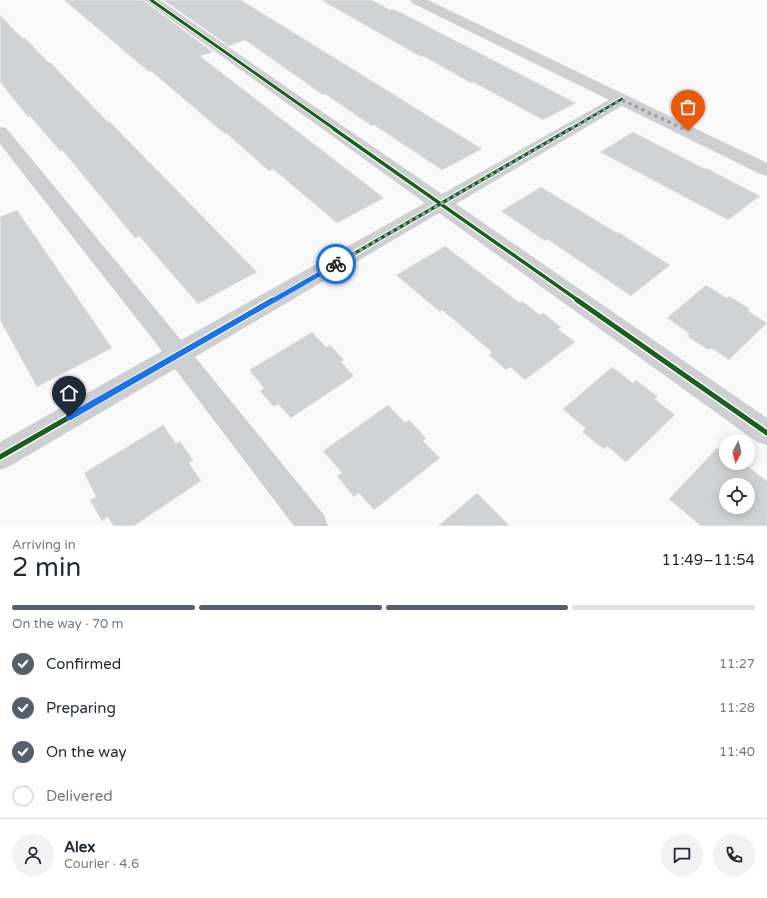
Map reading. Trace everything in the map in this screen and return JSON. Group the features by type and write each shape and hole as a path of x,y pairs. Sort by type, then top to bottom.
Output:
{"street":[{"path":"151,0 767,433"},
{"path":"416,0 767,170"},
{"path":"0,457 622,100"},
{"path":"0,132 314,526"}],"building":[{"path":"64,0 143,0 213,52 200,56 384,198 337,223 273,169 269,171 226,133 225,134 151,71 149,72"},
{"path":"163,0 241,0 482,149 442,170 374,125 372,126 325,94 323,95 245,40 229,46"},
{"path":"321,0 372,0 390,10 392,9 402,13 576,103 543,120 473,82 471,83 423,56 421,57"},
{"path":"0,15 22,38 25,38 49,63 50,62 108,122 109,121 257,272 198,304 139,236 135,238 62,150 60,151 30,116 28,117 0,82"},
{"path":"633,132 760,196 728,220 600,152"},
{"path":"541,187 617,233 618,232 670,265 631,296 547,239 545,241 501,211"},
{"path":"17,210 112,348 37,387 0,320 0,217"},
{"path":"445,246 520,303 522,301 540,315 543,313 561,327 558,329 575,342 525,380 510,367 506,370 489,355 492,352 442,310 440,312 396,275"},
{"path":"706,285 727,298 729,296 750,309 748,311 767,323 729,360 711,348 708,350 687,336 690,334 667,318"},
{"path":"312,332 326,347 330,345 344,360 341,362 354,376 291,418 278,404 274,407 260,391 264,388 249,370"},
{"path":"612,367 633,383 636,380 658,397 655,399 675,415 626,462 607,446 604,449 582,432 586,429 563,409"},
{"path":"388,405 405,423 409,420 426,438 423,441 440,458 374,510 359,493 354,497 337,476 342,473 323,451"},
{"path":"163,425 176,444 180,441 193,460 189,463 201,481 134,526 113,526 108,517 102,521 90,500 96,497 84,473"},
{"path":"717,448 719,450 719,470 753,470 767,481 767,526 701,526 669,499"},
{"path":"477,493 510,526 438,526"}],"cycle path":[{"path":"151,0 767,433"},
{"path":"0,457 622,99"}],"way so far":[{"path":"336,264 622,100 688,131"}],"route":[{"path":"69,417 336,264"}]}
